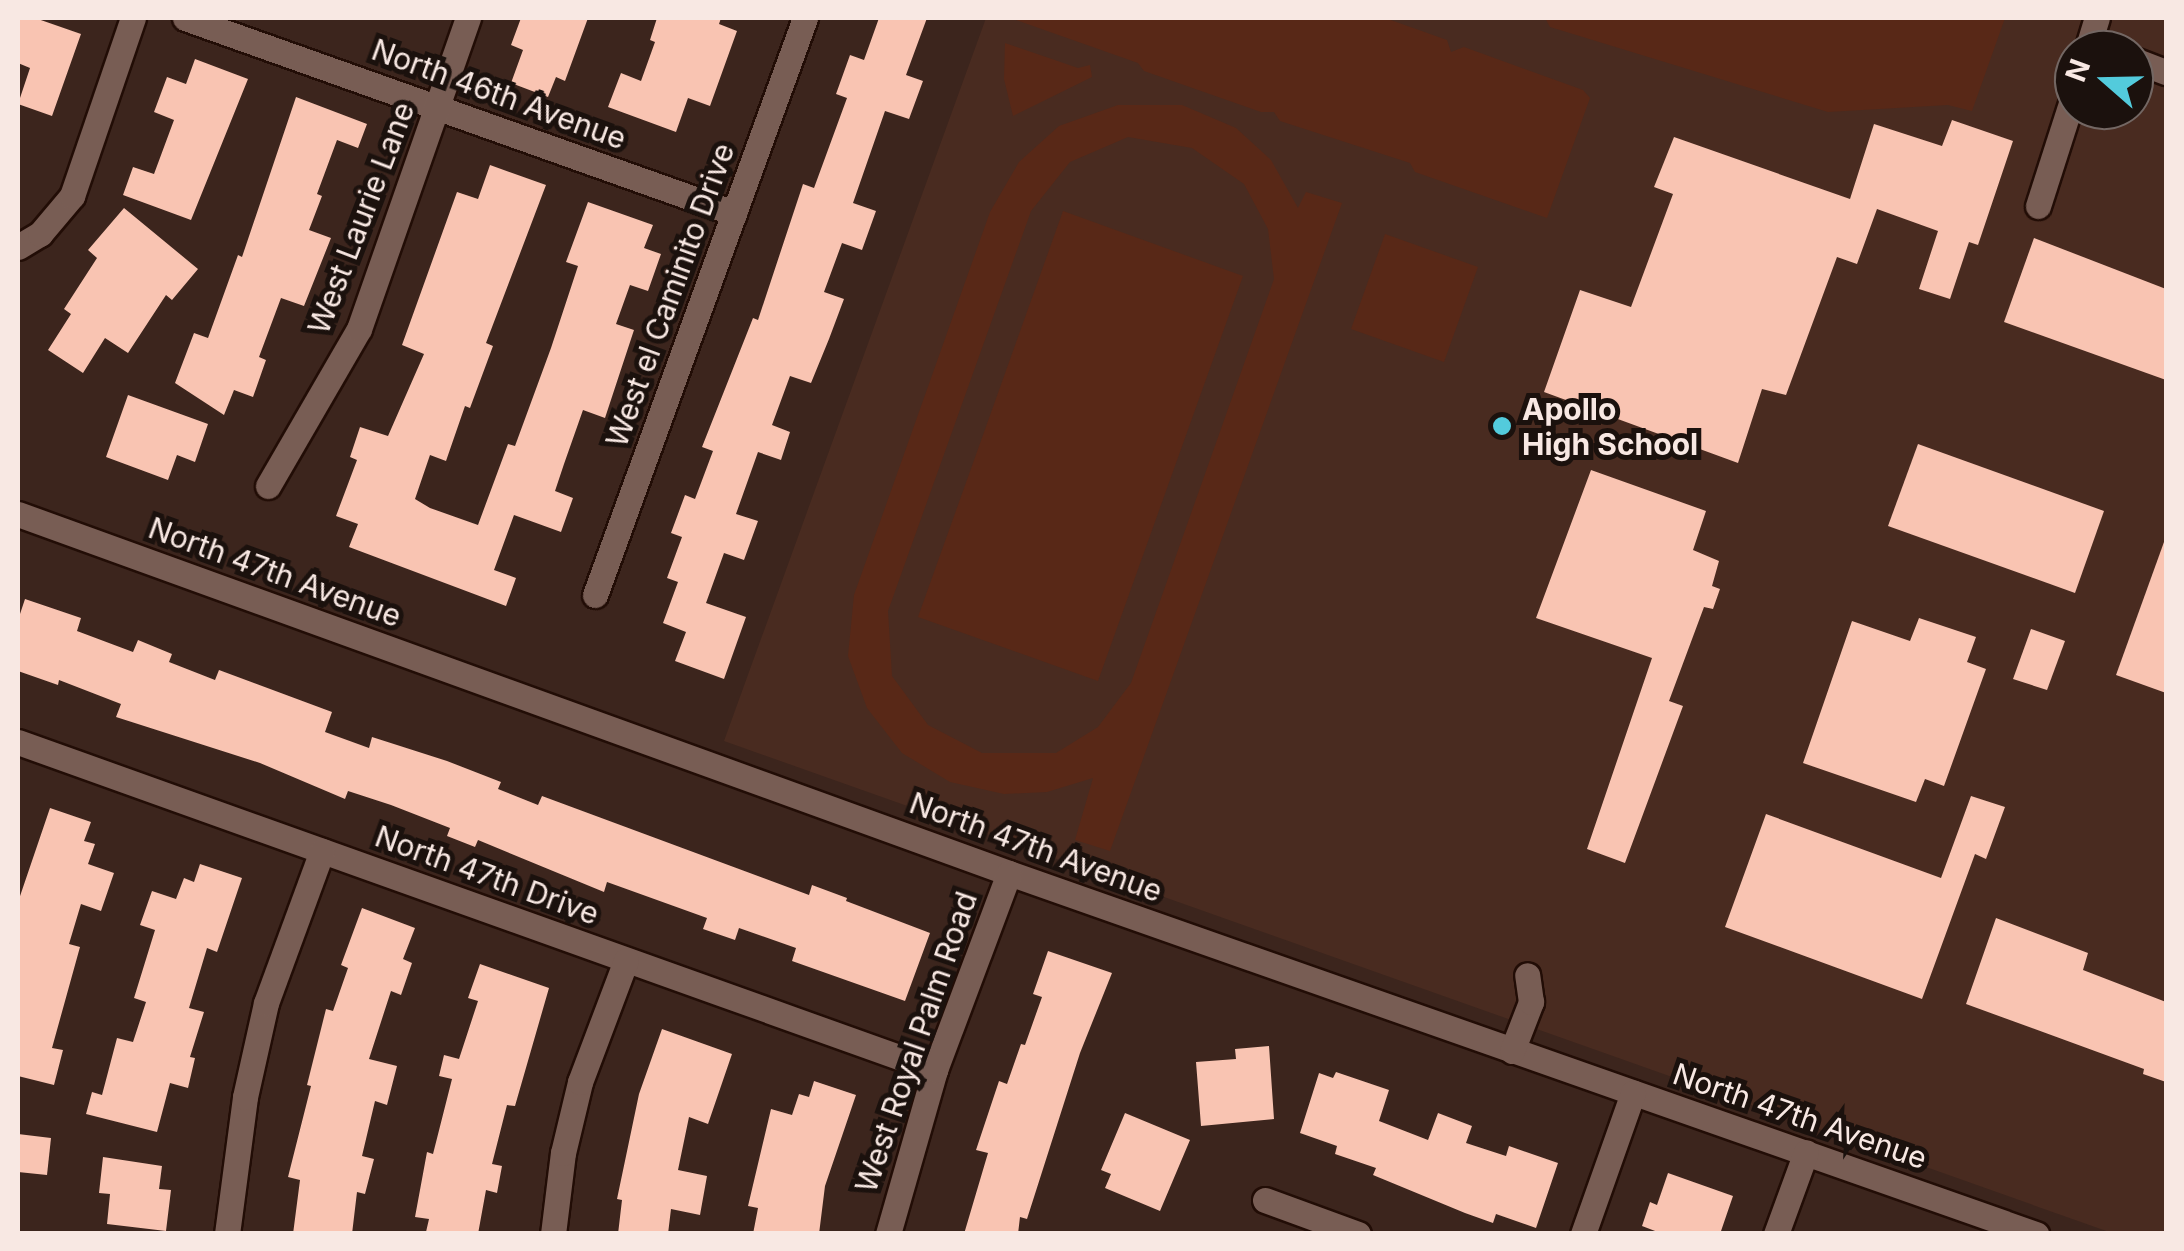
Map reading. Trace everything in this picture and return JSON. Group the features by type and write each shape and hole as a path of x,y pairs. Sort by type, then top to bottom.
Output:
{"street":[{"path":"18,247 40,234 72,196 133,18"},
{"name":"North 46th Avenue","path":"185,18 734,213"},
{"name":"West Laurie Lane","path":"268,486 359,329 468,18"},
{"name":"West el Caminito Drive","path":"595,596 805,18"},
{"path":"2038,206 2062,130"},
{"name":"North 47th Avenue","path":"18,514 1009,873 2036,1234"},
{"name":"North 47th Drive","path":"18,742 935,1070"},
{"path":"227,1234 244,1097 266,1004 322,851"},
{"name":"West Royal Palm Road","path":"888,1234 935,1070 1009,873"},
{"path":"553,1234 563,1152 580,1082 626,960"},
{"path":"1512,1052 1531,1002 1526,975"},
{"path":"1582,1234 1633,1093"},
{"path":"1776,1234 1806,1152"},
{"path":"1265,1200 1358,1234"}],"shaded area":[{"name":"Apollo High School","path":"986,18 2166,18 2166,1233 2112,1233 724,741"},
{"path":"1010,18 1385,18 1447,40 1451,52 1464,47 1583,90 1590,98 1547,218 1415,172 1410,163 1280,121 1274,112 1261,112 1144,71 1138,63"},
{"path":"1545,18 2005,18 1972,111 1948,105 1828,112 1550,27"},
{"path":"1005,43 1078,68 1090,65 1092,77 1013,116 1004,79"},
{"path":"1118,105 1182,105 1236,128 1271,160 1298,208 1306,192 1342,203 1110,851 1075,840 1093,778 1047,792 1004,794 950,782 902,753 867,708 848,656 854,595 990,212 1019,162 1059,126","holes":["1128,137 1192,148 1244,184 1268,229 1274,279 1131,683 1098,727 1056,753 982,753 928,725 892,676 888,611 1031,211 1070,162"]},
{"path":"1063,211 1243,276 1098,681 918,617"},
{"path":"1385,234 1478,267 1444,362 1351,329"}],"building":[{"path":"18,18 35,18 81,34 52,116 18,104 30,68 18,63"},
{"path":"521,18 588,18 565,81 556,77 548,97 511,83 523,50 511,45"},
{"path":"657,18 721,18 719,24 737,31 710,106 688,98 676,132 608,107 621,73 641,81 655,42 650,40"},
{"path":"879,18 927,18 906,75 923,81 909,119 885,111 853,203 876,211 862,250 842,243 824,292 844,299 829,339 811,383 790,376 772,425 790,432 781,460 758,452 736,514 758,521 744,560 724,553 706,603 746,617 724,679 675,661 686,632 663,623 678,582 667,578 682,537 671,533 685,495 695,499 713,451 702,447 753,318 758,320 803,184 814,188 847,98 836,94 850,55 864,60"},
{"path":"195,59 248,79 191,220 123,195 133,167 154,174 174,120 154,112 167,77 186,84"},
{"path":"296,97 367,124 358,148 337,140 317,194 322,196 309,230 331,238 304,306 281,298 259,357 266,360 253,397 234,390 224,415 175,383 194,333 208,338 238,255 242,257"},
{"path":"1952,120 2013,141 1978,245 1969,242 1950,299 1919,289 1938,231 1877,209 1857,264 1837,257 1786,395 1762,389 1738,463 1544,392 1580,290 1631,307 1673,194 1654,187 1674,137 1850,199 1874,124 1942,146"},
{"path":"490,165 546,185 486,343 493,346 470,408 465,406 446,461 430,455 415,499 430,508 478,525 508,444 515,446 551,348 578,266 566,262 588,202 653,225 644,248 661,254 648,291 630,285 616,324 634,330 605,418 583,410 555,491 573,498 561,532 514,515 494,570 516,578 506,606 349,547 358,524 336,516 357,460 350,457 360,427 388,436 424,354 402,345 457,192 478,199"},
{"path":"124,208 198,269 172,300 166,295 128,353 105,338 83,373 48,350 71,314 64,309 97,258 88,250"},
{"path":"2034,238 2166,289 2166,380 2004,322"},
{"path":"128,395 208,424 195,462 177,455 168,480 106,457"},
{"path":"1918,444 2104,511 2075,593 1888,526"},
{"path":"1591,470 1706,511 1693,550 1719,561 1712,586 1720,589 1713,609 1704,607 1669,701 1683,706 1625,863 1587,849 1652,658 1536,618"},
{"path":"2166,542 2166,693 2116,675"},
{"path":"25,599 81,618 77,631 133,652 138,640 172,654 169,662 215,680 219,670 332,712 325,732 369,748 372,737 447,761 501,782 498,789 538,805 542,796 809,895 812,885 930,933 905,1001 792,961 796,948 739,928 735,940 703,929 707,918 607,882 604,892 478,840 475,847 447,836 450,828 391,805 348,791 345,799 260,763 116,717 121,704 59,680 58,685 18,671 18,620"},
{"path":"1919,618 1976,637 1967,662 1986,669 1944,786 1925,779 1916,802 1803,763 1852,621 1910,641"},
{"path":"2031,629 2065,641 2047,690 2013,679"},
{"path":"1971,796 2005,807 1986,859 1975,854 1922,999 1725,927 1766,814 1941,878"},
{"path":"50,808 91,822 84,841 95,844 88,864 114,873 101,911 81,904 69,944 80,947 52,1048 63,1050 54,1085 18,1076 18,902"},
{"path":"200,864 242,878 217,952 207,948 189,1008 204,1012 190,1057 195,1058 188,1088 170,1083 157,1132 86,1114 92,1092 102,1095 117,1038 133,1042 146,1002 134,998 155,930 140,925 152,891 176,899 184,878 194,882"},
{"path":"362,908 415,928 403,959 412,963 401,995 391,991 369,1059 397,1066 387,1105 375,1101 362,1156 374,1159 365,1194 357,1192 352,1234 293,1234 300,1180 288,1177 311,1086 307,1085 326,1009 333,1011 348,968 341,965"},
{"path":"1996,918 2088,953 2083,970 2166,1002 2166,1082 2143,1074 2144,1069 1966,1004"},
{"path":"1048,951 1112,973 1080,1053 1027,1219 1020,1217 1018,1234 964,1234 988,1153 976,1150 999,1081 1007,1084 1021,1044 1025,1045 1042,997 1033,994"},
{"path":"480,964 549,988 515,1106 507,1105 492,1164 502,1166 497,1193 486,1190 478,1234 426,1232 429,1219 415,1217 427,1152 433,1154 452,1079 439,1076 444,1055 459,1059 478,1001 468,998"},
{"path":"662,1029 732,1054 708,1124 689,1117 678,1170 707,1176 700,1215 671,1209 668,1234 618,1234 622,1200 617,1199 639,1094"},
{"path":"1269,1046 1274,1119 1201,1126 1196,1062 1236,1059 1235,1049"},
{"path":"1336,1072 1389,1090 1379,1121 1428,1140 1438,1113 1472,1126 1466,1143 1506,1156 1509,1146 1558,1163 1536,1228 1496,1214 1493,1223 1465,1213 1373,1175 1376,1168 1335,1154 1337,1146 1300,1133 1319,1073 1333,1078"},
{"path":"814,1081 856,1095 825,1186 819,1234 753,1234 758,1208 748,1206 771,1109 792,1115 799,1094 809,1097"},
{"path":"1125,1113 1190,1140 1160,1211 1105,1188 1111,1174 1101,1170"},
{"path":"18,1134 51,1138 47,1175 18,1172"},
{"path":"103,1157 162,1166 159,1189 171,1190 166,1231 107,1224 110,1194 99,1193"},
{"path":"1668,1173 1733,1196 1720,1234 1663,1234 1642,1226 1650,1202 1657,1205"}],"place":[{"name":"Apollo High School","path":"1502,426"}]}
